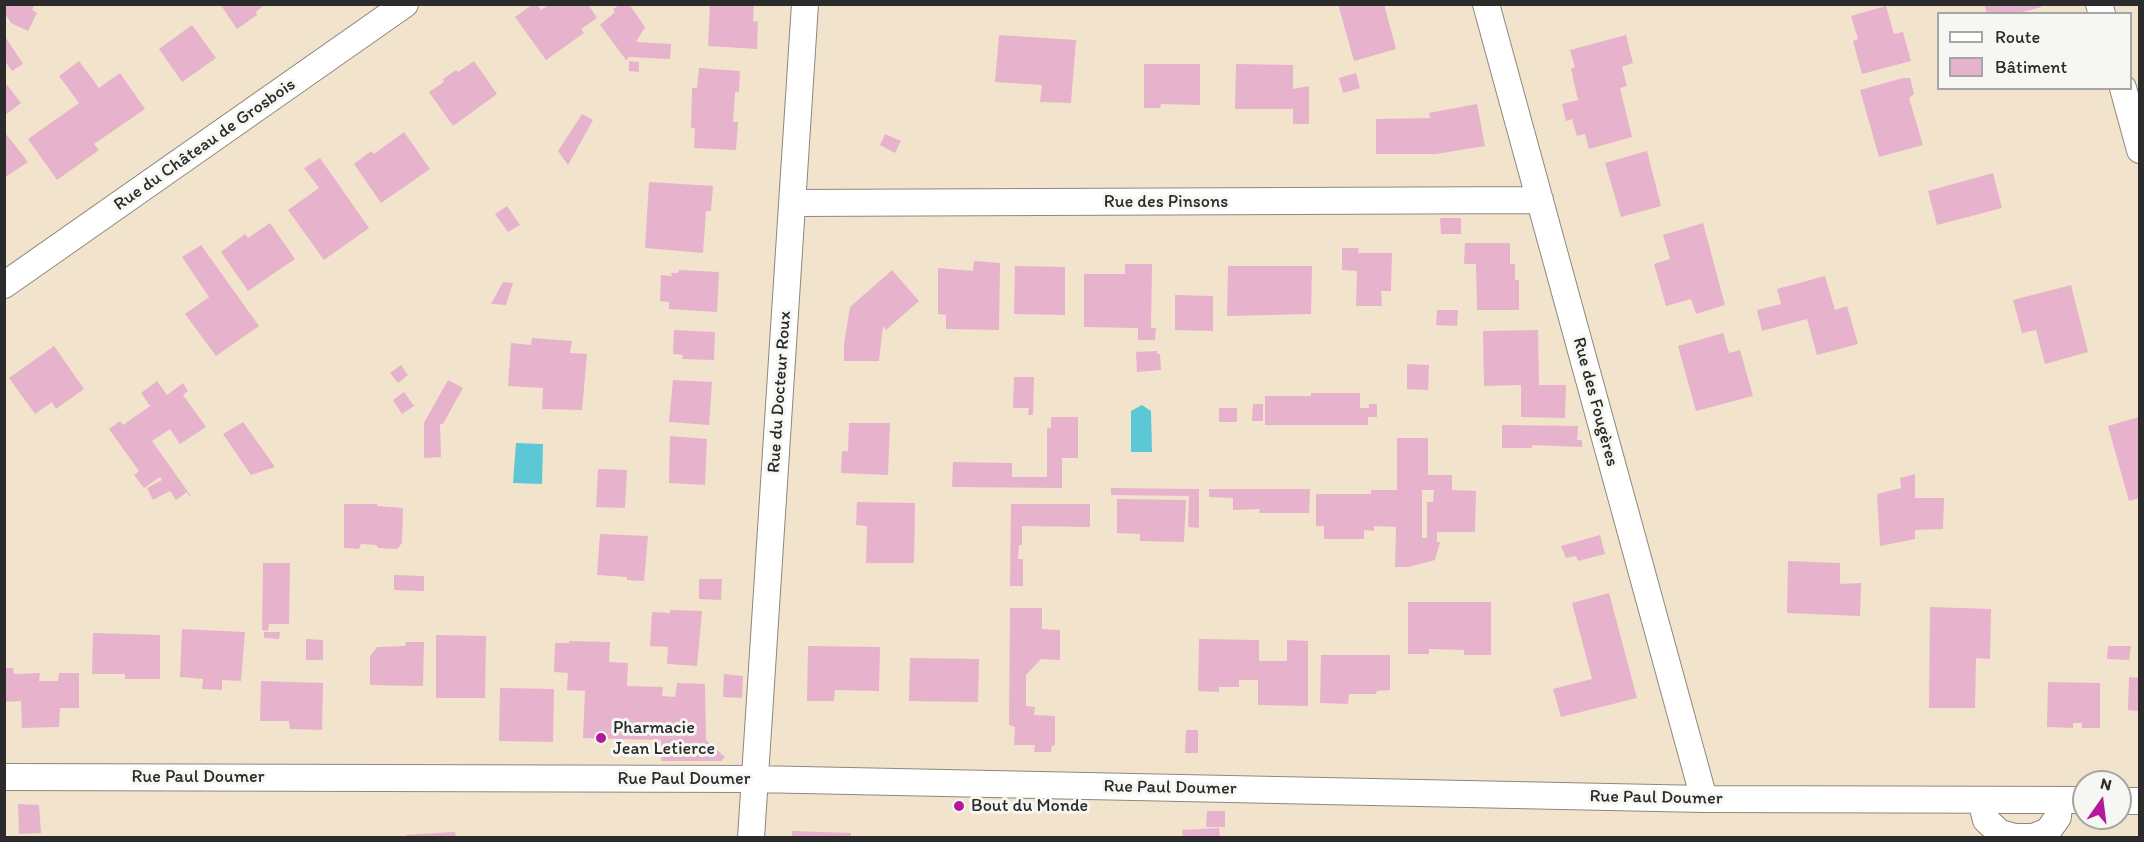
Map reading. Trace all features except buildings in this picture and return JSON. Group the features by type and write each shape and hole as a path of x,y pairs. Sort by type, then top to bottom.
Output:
{"street":[{"name":"Rue du Château de Grosbois","path":"4,285 405,4"},
{"name":"Rue du Docteur Roux","path":"751,837 805,4"},
{"name":"Rue des Fougères","path":"1486,4 1704,799"},
{"path":"2124,90 2139,150"},
{"name":"Rue des Pinsons","path":"793,204 1540,200"},
{"name":"Rue Paul Doumer","path":"4,777 754,779 1704,799 2072,800"},
{"path":"1981,800 1986,820 2000,833 2015,837 2050,834 2058,818 2072,800"}],"water":[{"path":"1142,405 1151,411 1152,452 1131,452 1131,411"},
{"path":"516,443 543,444 542,484 513,483"}],"place":[{"name":"Pharmacie Jean Letierce","path":"601,738"},
{"name":"Bout du Monde","path":"959,806"}]}
